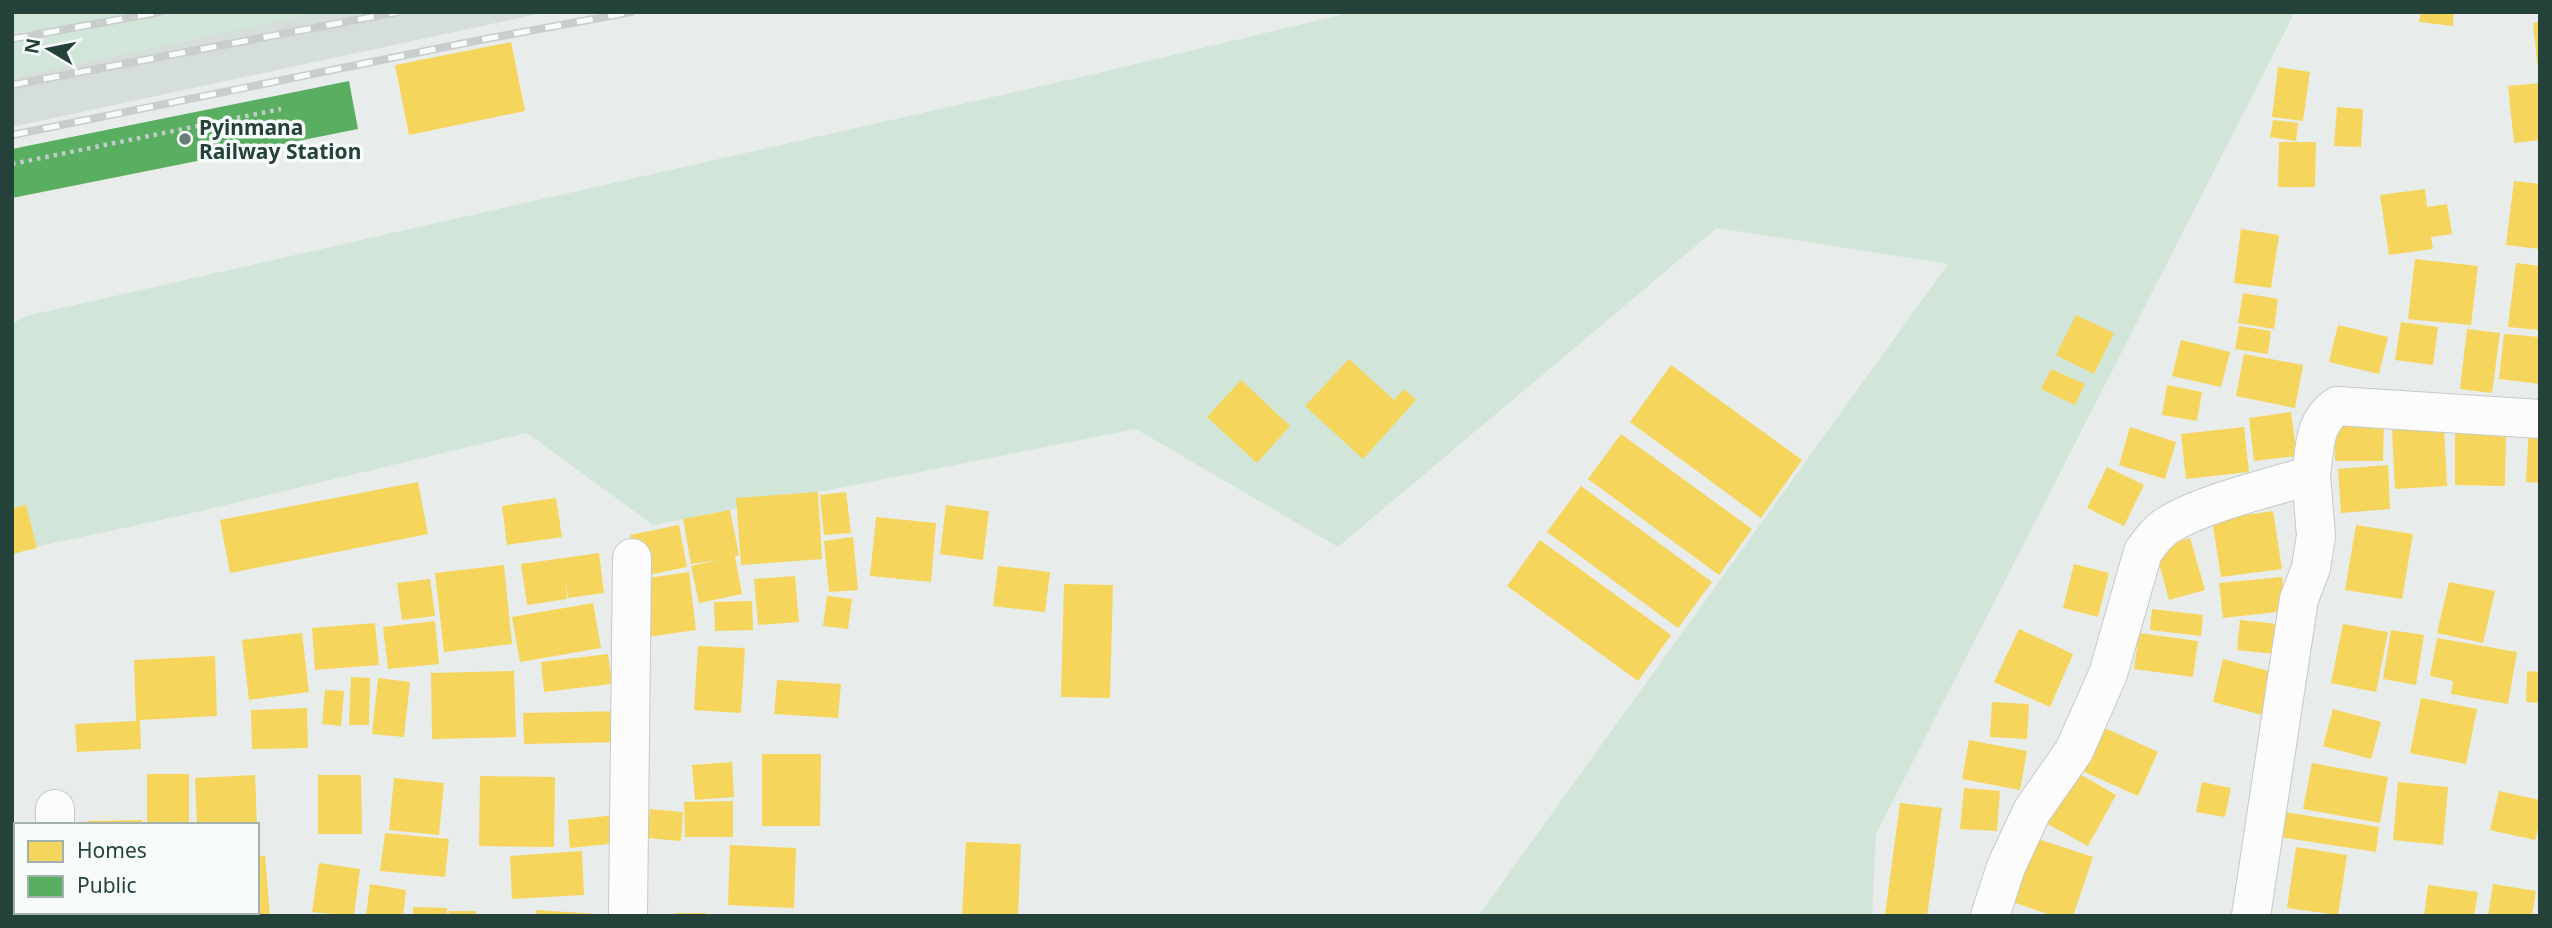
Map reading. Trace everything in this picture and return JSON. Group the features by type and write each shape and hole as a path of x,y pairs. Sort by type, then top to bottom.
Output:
{"street":[{"path":"2251,916 2299,599 2311,568 2316,536 2311,475 2318,428 2326,413 2337,406 2540,419"},
{"path":"1990,916 2006,867 2032,811 2074,751 2109,674 2143,552 2152,538 2168,525 2207,508 2311,475"},
{"path":"628,916 632,558"}],"path":[{"path":"12,164 281,109"}],"shaded area":[{"path":"12,12 547,12 12,127"}],"green space":[{"path":"12,12 320,12 12,78"},
{"path":"1353,12 2295,12 1876,834 1872,916 1478,916 1948,264 1717,228 1338,547 1136,429 653,525 527,433 184,515 12,552 12,324 26,316 1081,77"}],"building: Homes":[{"path":"2421,12 2454,12 2453,26 2419,22"},
{"path":"2540,22 2540,70 2538,70 2533,23"},
{"path":"511,42 525,111 409,135 395,65"},
{"path":"2278,67 2310,72 2303,121 2272,117"},
{"path":"2540,83 2540,140 2514,143 2508,86"},
{"path":"2337,107 2363,109 2361,147 2334,146"},
{"path":"2273,120 2298,123 2296,141 2270,137"},
{"path":"2279,142 2316,142 2315,187 2278,187"},
{"path":"2514,181 2540,184 2540,249 2506,245"},
{"path":"2425,189 2427,207 2447,204 2452,234 2431,237 2433,249 2389,255 2380,195"},
{"path":"2241,229 2279,235 2271,288 2234,283"},
{"path":"2415,259 2478,266 2471,325 2408,319"},
{"path":"2516,263 2540,266 2540,330 2508,327"},
{"path":"2243,293 2278,299 2274,329 2238,323"},
{"path":"2076,315 2114,333 2094,374 2056,355"},
{"path":"2401,322 2438,327 2433,365 2395,360"},
{"path":"2338,325 2388,337 2379,374 2329,362"},
{"path":"2239,326 2271,331 2268,354 2235,349"},
{"path":"2467,329 2500,333 2492,393 2460,389"},
{"path":"2504,334 2540,337 2540,384 2499,379"},
{"path":"2181,340 2230,352 2221,387 2172,376"},
{"path":"2244,354 2303,365 2295,408 2236,396"},
{"path":"1349,359 1394,400 1404,389 1416,400 1363,459 1305,406"},
{"path":"1671,365 1802,460 1761,518 1630,422"},
{"path":"2051,369 2085,384 2075,405 2041,389"},
{"path":"1241,380 1290,426 1257,463 1207,417"},
{"path":"2167,385 2202,392 2197,421 2162,415"},
{"path":"2291,412 2297,456 2254,461 2249,418"},
{"path":"2335,416 2384,416 2383,461 2335,461"},
{"path":"2529,425 2540,426 2540,483 2526,482"},
{"path":"2130,427 2176,442 2165,479 2119,465"},
{"path":"2244,427 2249,472 2186,479 2181,434"},
{"path":"2444,427 2447,486 2395,489 2392,430"},
{"path":"2455,429 2506,430 2505,486 2455,485"},
{"path":"1621,434 1752,529 1719,575 1588,479"},
{"path":"2388,465 2390,509 2341,513 2338,469"},
{"path":"2107,467 2144,485 2124,526 2087,508"},
{"path":"418,482 428,534 230,573 220,520"},
{"path":"1581,486 1712,582 1678,628 1547,532"},
{"path":"818,492 822,559 741,565 736,498"},
{"path":"846,492 851,533 824,535 820,495"},
{"path":"556,498 562,537 507,545 502,506"},
{"path":"26,505 37,548 12,554 12,508"},
{"path":"946,505 989,511 983,560 940,554"},
{"path":"730,510 739,555 735,556 742,594 699,603 691,566 718,560 691,564 683,519"},
{"path":"2273,511 2282,569 2221,577 2212,520"},
{"path":"876,517 936,523 931,582 870,576"},
{"path":"679,525 687,567 639,577 630,535"},
{"path":"2356,525 2413,534 2402,599 2345,590"},
{"path":"853,537 858,590 829,592 824,541"},
{"path":"2190,538 2205,590 2169,600 2155,548"},
{"path":"1540,540 1671,635 1638,681 1507,586"},
{"path":"599,553 604,593 568,598 565,579 567,599 527,605 521,564"},
{"path":"2074,564 2109,573 2098,617 2063,608"},
{"path":"504,565 512,644 444,652 435,573"},
{"path":"998,566 1050,572 1045,612 993,606"},
{"path":"689,572 696,630 647,637 641,579"},
{"path":"795,576 799,622 758,625 754,579"},
{"path":"2282,577 2286,611 2223,618 2219,583"},
{"path":"430,579 435,616 402,620 397,583"},
{"path":"2449,582 2495,591 2483,643 2437,633"},
{"path":"1064,584 1113,585 1110,698 1061,697"},
{"path":"827,596 852,599 848,629 823,626"},
{"path":"752,601 753,630 715,631 714,602"},
{"path":"593,603 601,648 520,662 512,617"},
{"path":"2152,609 2203,615 2201,636 2150,630"},
{"path":"2240,620 2279,624 2275,654 2237,650"},
{"path":"435,621 439,664 388,669 383,627"},
{"path":"375,623 379,665 315,670 312,628"},
{"path":"2343,624 2388,632 2376,692 2331,683"},
{"path":"2019,629 2073,654 2050,707 1994,682"},
{"path":"2391,630 2424,635 2416,685 2383,679"},
{"path":"302,633 309,692 249,700 242,640"},
{"path":"2139,633 2198,641 2193,677 2134,669"},
{"path":"2437,638 2517,652 2508,704 2451,694 2453,681 2430,676"},
{"path":"698,646 745,648 741,713 694,710"},
{"path":"608,654 612,684 544,692 541,662"},
{"path":"215,656 217,716 140,720 141,749 77,752 75,724 136,721 134,660"},
{"path":"2223,659 2277,673 2266,716 2213,702"},
{"path":"514,671 516,737 432,739 431,673"},
{"path":"2527,671 2540,672 2540,703 2526,702"},
{"path":"351,677 370,678 369,725 349,725"},
{"path":"378,678 410,682 404,737 372,734"},
{"path":"777,680 841,684 838,718 774,714"},
{"path":"325,690 344,691 341,726 322,724"},
{"path":"2421,698 2477,709 2466,764 2410,753"},
{"path":"1992,702 2029,704 2027,739 1990,737"},
{"path":"307,708 308,748 252,749 251,710"},
{"path":"2333,709 2381,722 2371,759 2323,746"},
{"path":"625,711 625,742 524,744 523,713"},
{"path":"2096,724 2158,752 2138,796 2076,768"},
{"path":"1969,740 2027,751 2020,790 1962,779"},
{"path":"762,754 821,754 820,826 762,826"},
{"path":"732,762 734,797 695,800 692,765"},
{"path":"2312,763 2388,777 2380,823 2303,809"},
{"path":"2073,770 2116,795 2088,846 2044,822"},
{"path":"147,774 189,774 189,823 147,823"},
{"path":"255,775 257,823 197,823 195,778"},
{"path":"318,775 361,775 362,834 318,834"},
{"path":"480,776 555,777 554,847 479,846"},
{"path":"394,778 444,783 439,835 389,830"},
{"path":"2202,782 2231,788 2225,817 2196,812"},
{"path":"2398,782 2448,787 2443,845 2393,840"},
{"path":"1964,788 2000,791 1997,831 1960,829"},
{"path":"2499,791 2540,800 2540,821 2535,840 2490,830"},
{"path":"733,801 733,837 685,837 684,802"},
{"path":"1900,803 1942,808 1927,916 1885,915"},
{"path":"650,809 683,812 681,841 647,838"},
{"path":"2284,812 2379,827 2376,852 2280,837"},
{"path":"616,815 619,843 570,848 568,820"},
{"path":"142,820 142,823 87,823"},
{"path":"385,833 449,839 445,877 380,871"},
{"path":"2032,837 2093,857 2073,916 2053,916 2010,901"},
{"path":"966,842 1021,844 1018,916 962,916"},
{"path":"730,845 796,848 794,908 728,905"},
{"path":"2296,847 2347,855 2338,915 2287,908"},
{"path":"582,851 584,895 512,899 510,856"},
{"path":"259,856 265,856 270,916 222,916 259,914"},
{"path":"319,863 360,869 354,916 312,912"},
{"path":"370,884 406,890 403,916 366,916"},
{"path":"2493,884 2536,891 2532,916 2488,916"},
{"path":"2428,885 2478,892 2474,916 2424,916"},
{"path":"413,907 447,908 447,916 413,916"},
{"path":"536,910 598,914 598,916 536,916"},
{"path":"449,911 476,911 476,916 449,916"},
{"path":"676,913 706,913 706,916 676,916"},
{"path":"119,914 188,914 188,916"}],"building: Public":[{"name":"Pyinmana Railway Station","path":"349,81 358,129 12,198 12,149"}],"railway":[{"path":"12,39 160,12"},
{"path":"12,85 398,12"},
{"path":"12,135 631,12"}],"place":[{"name":"Pyinmana Railway Station","path":"185,139"}]}
